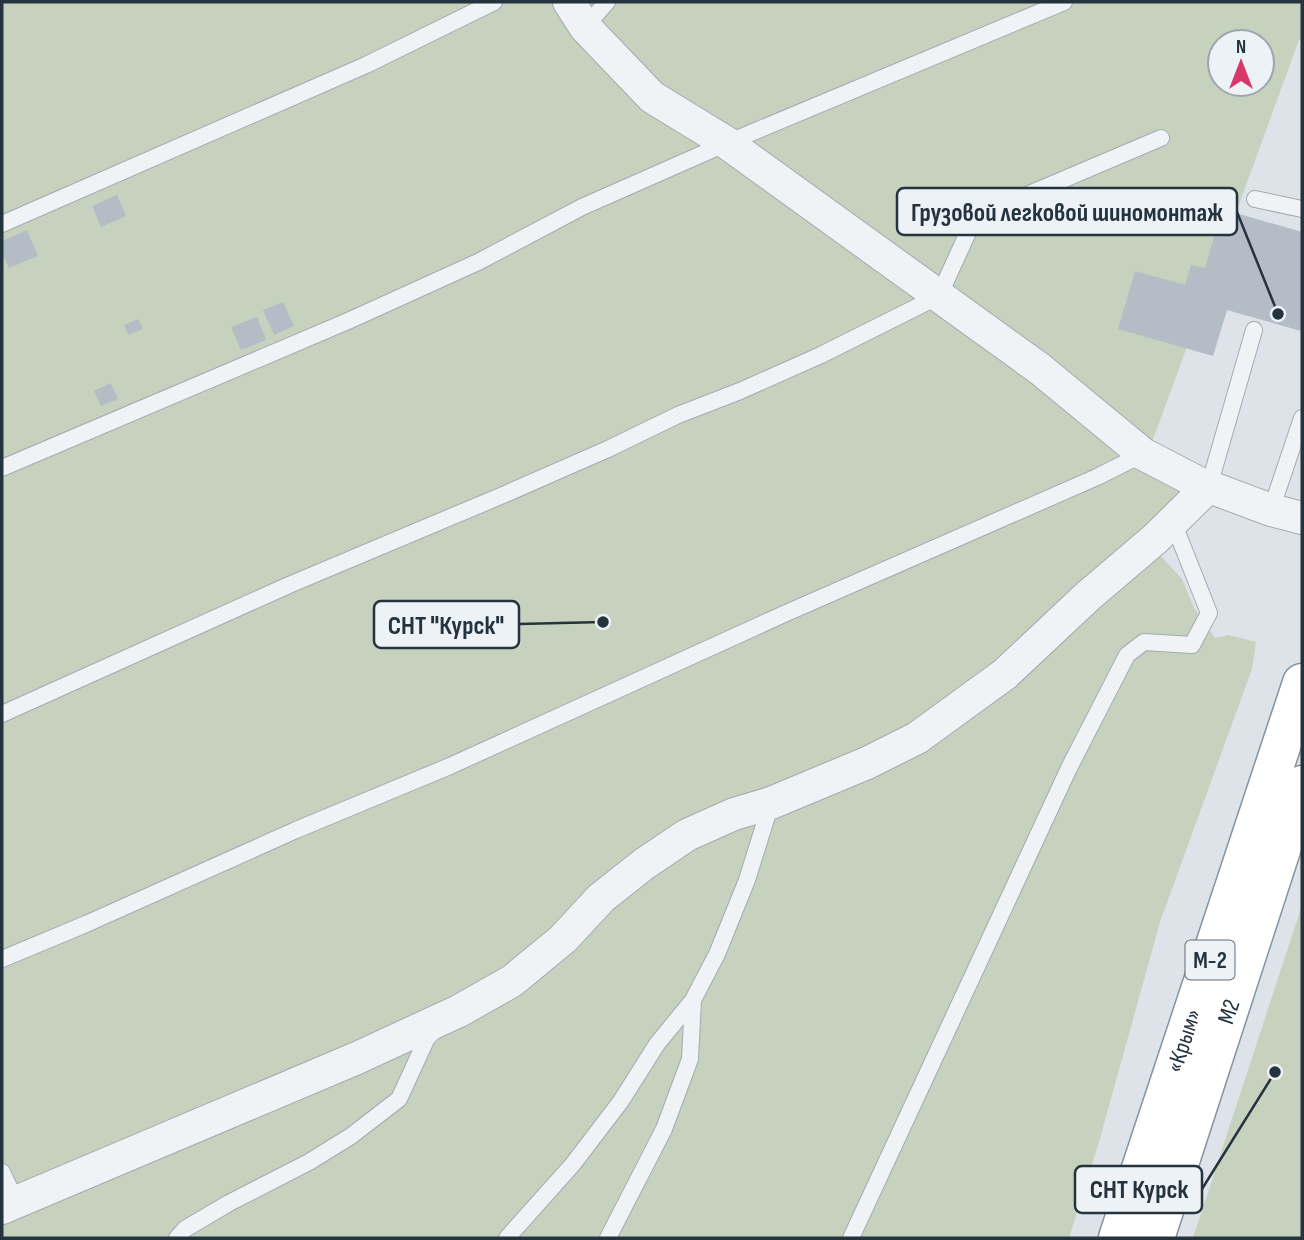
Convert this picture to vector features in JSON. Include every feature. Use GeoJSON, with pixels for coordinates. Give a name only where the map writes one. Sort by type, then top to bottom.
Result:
{"type":"FeatureCollection","features":[{"type":"Feature","properties":{"kind":"highway","name":"«Крым»"},"geometry":{"type":"LineString","coordinates":[[1118,1238],[1302,683]]}},
{"type":"Feature","properties":{"kind":"highway","name":"М2"},"geometry":{"type":"LineString","coordinates":[[1155,1238],[1302,785]]}},
{"type":"Feature","properties":{"kind":"street"},"geometry":{"type":"LineString","coordinates":[[577,15],[652,97],[727,143],[1040,369],[1143,454],[1209,486],[1271,510],[1302,518]]}},
{"type":"Feature","properties":{"kind":"street"},"geometry":{"type":"LineString","coordinates":[[9,1205],[357,1058],[449,1016],[512,981],[541,960],[600,898],[687,835],[734,814],[771,803],[867,764],[917,737],[1005,674],[1209,486]]}},
{"type":"Feature","properties":{"kind":"lane"},"geometry":{"type":"LineString","coordinates":[[2,225],[366,65],[494,2]]}},
{"type":"Feature","properties":{"kind":"lane"},"geometry":{"type":"LineString","coordinates":[[577,15],[607,2]]}},
{"type":"Feature","properties":{"kind":"lane"},"geometry":{"type":"LineString","coordinates":[[2,468],[348,321],[478,262],[582,207],[727,143],[1064,2]]}},
{"type":"Feature","properties":{"kind":"lane"},"geometry":{"type":"LineString","coordinates":[[2,714],[289,585],[503,495],[678,415],[821,355],[939,296],[975,217],[1161,138]]}},
{"type":"Feature","properties":{"kind":"lane"},"geometry":{"type":"LineString","coordinates":[[1255,199],[1302,209]]}},
{"type":"Feature","properties":{"kind":"lane"},"geometry":{"type":"LineString","coordinates":[[1209,486],[1254,330]]}},
{"type":"Feature","properties":{"kind":"lane"},"geometry":{"type":"LineString","coordinates":[[1271,510],[1302,418]]}},
{"type":"Feature","properties":{"kind":"lane"},"geometry":{"type":"LineString","coordinates":[[2,959],[296,830],[450,766],[1086,482],[1143,454]]}},
{"type":"Feature","properties":{"kind":"lane"},"geometry":{"type":"LineString","coordinates":[[851,1238],[1069,768],[1126,655],[1144,642],[1192,645],[1209,614],[1173,522]]}},
{"type":"Feature","properties":{"kind":"lane"},"geometry":{"type":"LineString","coordinates":[[507,1238],[573,1164],[621,1101],[657,1044],[693,1000],[717,954],[747,880],[771,803]]}},
{"type":"Feature","properties":{"kind":"lane"},"geometry":{"type":"LineString","coordinates":[[608,1238],[664,1129],[691,1059],[693,1000]]}},
{"type":"Feature","properties":{"kind":"lane"},"geometry":{"type":"LineString","coordinates":[[177,1238],[185,1229],[229,1203],[309,1162],[351,1136],[399,1099],[427,1038],[449,1016]]}},
{"type":"Feature","properties":{"kind":"lane"},"geometry":{"type":"LineString","coordinates":[[2,1172],[9,1205]]}},
{"type":"Feature","properties":{"kind":"green space"},"geometry":{"type":"Polygon","coordinates":[[[2,2],[1302,2],[1302,40],[1299,40],[1151,445],[1190,493],[1156,551],[1182,579],[1194,608],[1215,638],[1229,635],[1256,642],[1252,669],[1160,922],[1099,1142],[1069,1238],[2,1238],[2,2]]]}},
{"type":"Feature","properties":{"kind":"green space"},"geometry":{"type":"Polygon","coordinates":[[[1302,905],[1302,1238],[1193,1238],[1302,905]]]}},
{"type":"Feature","properties":{"kind":"building"},"geometry":{"type":"Polygon","coordinates":[[[117,195],[126,216],[101,227],[92,206],[117,195]]]}},
{"type":"Feature","properties":{"kind":"building"},"geometry":{"type":"Polygon","coordinates":[[[1222,209],[1302,232],[1301,331],[1227,310],[1213,356],[1118,329],[1135,271],[1185,285],[1191,265],[1205,268],[1222,209]]]}},
{"type":"Feature","properties":{"kind":"building"},"geometry":{"type":"Polygon","coordinates":[[[27,230],[38,256],[9,268],[2,253],[2,241],[27,230]]]}},
{"type":"Feature","properties":{"kind":"building"},"geometry":{"type":"Polygon","coordinates":[[[283,302],[294,326],[274,335],[263,310],[283,302]]]}},
{"type":"Feature","properties":{"kind":"building"},"geometry":{"type":"Polygon","coordinates":[[[257,317],[266,340],[241,350],[231,327],[257,317]]]}},
{"type":"Feature","properties":{"kind":"building"},"geometry":{"type":"Polygon","coordinates":[[[138,319],[143,329],[128,335],[124,325],[138,319]]]}},
{"type":"Feature","properties":{"kind":"building"},"geometry":{"type":"Polygon","coordinates":[[[111,383],[118,399],[101,406],[94,391],[111,383]]]}},
{"type":"Feature","properties":{"kind":"place","name":"Грузовой легковой шиномонтаж"},"geometry":{"type":"Point","coordinates":[1278,314]}},
{"type":"Feature","properties":{"kind":"place","name":"СНТ \"Курск\""},"geometry":{"type":"Point","coordinates":[603,622]}},
{"type":"Feature","properties":{"kind":"place","name":"СНТ Курск"},"geometry":{"type":"Point","coordinates":[1275,1072]}}]}
